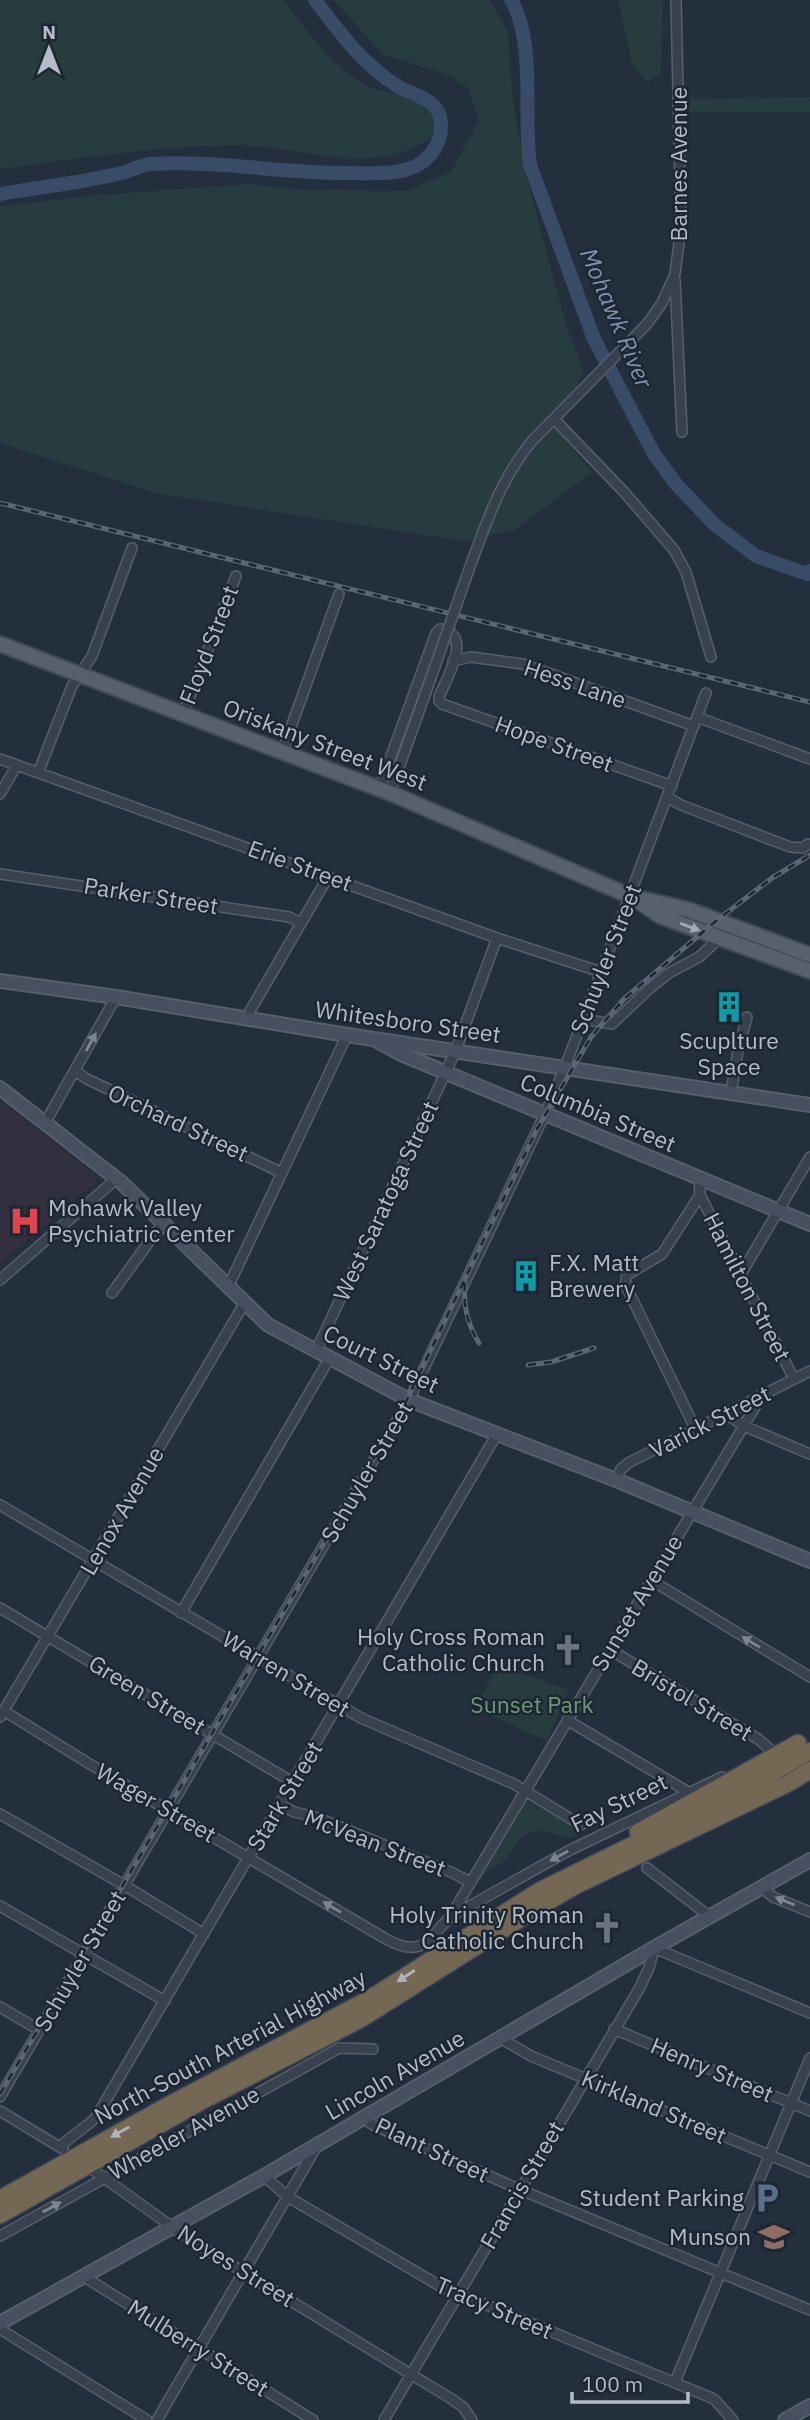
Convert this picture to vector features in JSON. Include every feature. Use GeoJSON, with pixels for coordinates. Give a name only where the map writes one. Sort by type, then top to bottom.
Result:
{"type":"FeatureCollection","features":[{"type":"Feature","properties":{"kind":"highway","name":"North-South Arterial Highway"},"geometry":{"type":"LineString","coordinates":[[0,2215],[80,2162],[371,1998],[539,1891],[765,1778],[806,1743]]}},
{"type":"Feature","properties":{"kind":"highway"},"geometry":{"type":"LineString","coordinates":[[539,1891],[631,1836],[806,1743]]}},
{"type":"Feature","properties":{"kind":"highway","name":"North-South Arterial Highway"},"geometry":{"type":"LineString","coordinates":[[0,2199],[80,2162],[361,2019],[575,1886],[789,1783],[810,1770]]}},
{"type":"Feature","properties":{"kind":"highway"},"geometry":{"type":"LineString","coordinates":[[789,1783],[810,1776]]}},
{"type":"Feature","properties":{"kind":"main road","name":"Oriskany Street West"},"geometry":{"type":"LineString","coordinates":[[0,644],[384,791],[630,896],[689,910],[810,955]]}},
{"type":"Feature","properties":{"kind":"main road","name":"Oriskany Street West"},"geometry":{"type":"LineString","coordinates":[[630,896],[660,916],[810,971]]}},
{"type":"Feature","properties":{"kind":"street","name":"Barnes Avenue"},"geometry":{"type":"LineString","coordinates":[[384,791],[426,692],[502,483],[515,462],[554,419],[647,324],[662,303],[675,274],[681,228],[677,0]]}},
{"type":"Feature","properties":{"kind":"street"},"geometry":{"type":"LineString","coordinates":[[675,274],[682,432]]}},
{"type":"Feature","properties":{"kind":"street"},"geometry":{"type":"LineString","coordinates":[[554,419],[674,550],[686,572],[712,657]]}},
{"type":"Feature","properties":{"kind":"street"},"geometry":{"type":"LineString","coordinates":[[38,773],[72,686],[92,656],[132,548]]}},
{"type":"Feature","properties":{"kind":"street","name":"Floyd Street"},"geometry":{"type":"LineString","coordinates":[[183,715],[236,576]]}},
{"type":"Feature","properties":{"kind":"street"},"geometry":{"type":"LineString","coordinates":[[282,752],[339,594]]}},
{"type":"Feature","properties":{"kind":"street"},"geometry":{"type":"LineString","coordinates":[[384,791],[436,633],[440,629],[450,631],[457,640],[458,649],[453,661]]}},
{"type":"Feature","properties":{"kind":"street","name":"Hess Lane"},"geometry":{"type":"LineString","coordinates":[[453,661],[471,657],[523,664],[810,760]]}},
{"type":"Feature","properties":{"kind":"street","name":"Hope Street"},"geometry":{"type":"LineString","coordinates":[[453,661],[439,698],[442,704],[672,786]]}},
{"type":"Feature","properties":{"kind":"street","name":"Schuyler Street"},"geometry":{"type":"LineString","coordinates":[[0,2097],[409,1399],[565,1067],[706,693]]}},
{"type":"Feature","properties":{"kind":"street","name":"Erie Street"},"geometry":{"type":"LineString","coordinates":[[0,759],[497,938],[601,972]]}},
{"type":"Feature","properties":{"kind":"street"},"geometry":{"type":"LineString","coordinates":[[0,794],[17,765]]}},
{"type":"Feature","properties":{"kind":"street"},"geometry":{"type":"LineString","coordinates":[[668,798],[681,806],[790,847],[803,848],[808,844]]}},
{"type":"Feature","properties":{"kind":"street","name":"Parker Street"},"geometry":{"type":"LineString","coordinates":[[0,873],[289,917],[301,923]]}},
{"type":"Feature","properties":{"kind":"street"},"geometry":{"type":"LineString","coordinates":[[247,1019],[328,877]]}},
{"type":"Feature","properties":{"kind":"street","name":"West Saratoga Street"},"geometry":{"type":"LineString","coordinates":[[316,1351],[446,1073],[497,938]]}},
{"type":"Feature","properties":{"kind":"street"},"geometry":{"type":"LineString","coordinates":[[584,1019],[612,1024],[663,978],[699,957],[720,938]]}},
{"type":"Feature","properties":{"kind":"street","name":"Whitesboro Street"},"geometry":{"type":"LineString","coordinates":[[0,981],[810,1105]]}},
{"type":"Feature","properties":{"kind":"street"},"geometry":{"type":"LineString","coordinates":[[45,1123],[116,997]]}},
{"type":"Feature","properties":{"kind":"street"},"geometry":{"type":"LineString","coordinates":[[731,1092],[747,1017]]}},
{"type":"Feature","properties":{"kind":"street"},"geometry":{"type":"LineString","coordinates":[[228,1287],[347,1035]]}},
{"type":"Feature","properties":{"kind":"street","name":"Columbia Street"},"geometry":{"type":"LineString","coordinates":[[371,1038],[401,1055],[810,1224]]}},
{"type":"Feature","properties":{"kind":"street","name":"Orchard Street"},"geometry":{"type":"LineString","coordinates":[[75,1071],[282,1173]]}},
{"type":"Feature","properties":{"kind":"street","name":"Court Street"},"geometry":{"type":"LineString","coordinates":[[0,1088],[116,1179],[268,1325],[409,1399],[616,1479],[810,1561]]}},
{"type":"Feature","properties":{"kind":"street"},"geometry":{"type":"LineString","coordinates":[[741,1274],[810,1157]]}},
{"type":"Feature","properties":{"kind":"street"},"geometry":{"type":"LineString","coordinates":[[696,1430],[625,1284],[626,1276],[662,1254],[700,1195],[699,1177]]}},
{"type":"Feature","properties":{"kind":"street"},"geometry":{"type":"LineString","coordinates":[[0,1280],[116,1179]]}},
{"type":"Feature","properties":{"kind":"street","name":"Hamilton Street"},"geometry":{"type":"LineString","coordinates":[[700,1195],[794,1380]]}},
{"type":"Feature","properties":{"kind":"street"},"geometry":{"type":"LineString","coordinates":[[112,1293],[162,1224]]}},
{"type":"Feature","properties":{"kind":"street","name":"Lenox Avenue"},"geometry":{"type":"LineString","coordinates":[[2,1714],[244,1304]]}},
{"type":"Feature","properties":{"kind":"street"},"geometry":{"type":"LineString","coordinates":[[181,1613],[329,1359]]}},
{"type":"Feature","properties":{"kind":"street","name":"Varick Street"},"geometry":{"type":"LineString","coordinates":[[616,1479],[621,1469],[630,1462],[810,1371]]}},
{"type":"Feature","properties":{"kind":"street","name":"Sunset Avenue"},"geometry":{"type":"LineString","coordinates":[[450,1917],[761,1396]]}},
{"type":"Feature","properties":{"kind":"street"},"geometry":{"type":"LineString","coordinates":[[726,1414],[744,1426],[810,1454]]}},
{"type":"Feature","properties":{"kind":"street","name":"Stark Street"},"geometry":{"type":"LineString","coordinates":[[60,2147],[96,2117],[497,1434]]}},
{"type":"Feature","properties":{"kind":"street","name":"Warren Street"},"geometry":{"type":"LineString","coordinates":[[0,1506],[372,1724],[525,1790],[581,1825]]}},
{"type":"Feature","properties":{"kind":"street"},"geometry":{"type":"LineString","coordinates":[[651,1580],[810,1677]]}},
{"type":"Feature","properties":{"kind":"street","name":"Green Street"},"geometry":{"type":"LineString","coordinates":[[0,1608],[294,1783]]}},
{"type":"Feature","properties":{"kind":"street","name":"Bristol Street"},"geometry":{"type":"LineString","coordinates":[[609,1650],[758,1740],[773,1752]]}},
{"type":"Feature","properties":{"kind":"street","name":"Wager Street"},"geometry":{"type":"LineString","coordinates":[[2,1714],[402,1948],[417,1947],[450,1917]]}},
{"type":"Feature","properties":{"kind":"street"},"geometry":{"type":"LineString","coordinates":[[567,1720],[690,1793]]}},
{"type":"Feature","properties":{"kind":"street","name":"Fay Street"},"geometry":{"type":"LineString","coordinates":[[450,1917],[570,1850],[773,1752],[806,1743]]}},
{"type":"Feature","properties":{"kind":"street","name":"McVean Street"},"geometry":{"type":"LineString","coordinates":[[281,1805],[470,1882]]}},
{"type":"Feature","properties":{"kind":"street"},"geometry":{"type":"LineString","coordinates":[[0,1814],[204,1934]]}},
{"type":"Feature","properties":{"kind":"street","name":"Lincoln Avenue"},"geometry":{"type":"LineString","coordinates":[[0,2323],[264,2176],[709,1916],[810,1860]]}},
{"type":"Feature","properties":{"kind":"street"},"geometry":{"type":"LineString","coordinates":[[647,1868],[709,1916]]}},
{"type":"Feature","properties":{"kind":"street"},"geometry":{"type":"LineString","coordinates":[[762,1888],[773,1897],[810,1912]]}},
{"type":"Feature","properties":{"kind":"street"},"geometry":{"type":"LineString","coordinates":[[0,1906],[165,2001]]}},
{"type":"Feature","properties":{"kind":"street"},"geometry":{"type":"LineString","coordinates":[[654,1948],[810,2013]]}},
{"type":"Feature","properties":{"kind":"street","name":"Francis Street"},"geometry":{"type":"LineString","coordinates":[[384,2420],[649,1968],[654,1948]]}},
{"type":"Feature","properties":{"kind":"street"},"geometry":{"type":"LineString","coordinates":[[0,2007],[39,2030]]}},
{"type":"Feature","properties":{"kind":"street","name":"Henry Street"},"geometry":{"type":"LineString","coordinates":[[614,2029],[810,2111]]}},
{"type":"Feature","properties":{"kind":"street","name":"Kirkland Street"},"geometry":{"type":"LineString","coordinates":[[500,2038],[515,2049],[810,2172]]}},
{"type":"Feature","properties":{"kind":"street","name":"Wheeler Avenue"},"geometry":{"type":"LineString","coordinates":[[0,2236],[339,2048],[373,2049]]}},
{"type":"Feature","properties":{"kind":"street"},"geometry":{"type":"LineString","coordinates":[[675,2382],[810,2058]]}},
{"type":"Feature","properties":{"kind":"street","name":"Noyes Street"},"geometry":{"type":"LineString","coordinates":[[0,2111],[60,2147],[172,2227],[463,2407],[472,2420]]}},
{"type":"Feature","properties":{"kind":"street","name":"Plant Street"},"geometry":{"type":"LineString","coordinates":[[364,2118],[373,2125],[519,2189],[810,2310]]}},
{"type":"Feature","properties":{"kind":"street"},"geometry":{"type":"LineString","coordinates":[[158,2420],[318,2145]]}},
{"type":"Feature","properties":{"kind":"street","name":"Tracy Street"},"geometry":{"type":"LineString","coordinates":[[264,2176],[288,2197],[427,2280],[714,2399],[733,2420]]}},
{"type":"Feature","properties":{"kind":"street","name":"Mulberry Street"},"geometry":{"type":"LineString","coordinates":[[83,2276],[313,2420]]}},
{"type":"Feature","properties":{"kind":"street"},"geometry":{"type":"LineString","coordinates":[[0,2329],[147,2420]]}},
{"type":"Feature","properties":{"kind":"street"},"geometry":{"type":"LineString","coordinates":[[797,2412],[810,2399]]}},
{"type":"Feature","properties":{"kind":"street"},"geometry":{"type":"LineString","coordinates":[[785,2420],[810,2406]]}},
{"type":"Feature","properties":{"kind":"shaded area","name":"Mohawk Valley Psychiatric Center"},"geometry":{"type":"Polygon","coordinates":[[[0,1101],[100,1178],[0,1264],[0,1101]]]}},
{"type":"Feature","properties":{"kind":"green space"},"geometry":{"type":"Polygon","coordinates":[[[0,0],[284,0],[321,47],[354,78],[374,88],[417,99],[432,108],[437,117],[437,134],[412,148],[387,156],[336,157],[229,145],[143,151],[0,169],[0,0]]]}},
{"type":"Feature","properties":{"kind":"green space"},"geometry":{"type":"Polygon","coordinates":[[[334,0],[490,0],[508,32],[513,102],[526,175],[567,328],[584,372],[556,427],[592,472],[515,530],[463,541],[155,493],[0,443],[0,206],[99,195],[251,184],[303,190],[406,191],[451,172],[479,120],[468,88],[448,75],[382,54],[334,0]]]}},
{"type":"Feature","properties":{"kind":"green space"},"geometry":{"type":"Polygon","coordinates":[[[618,0],[663,0],[661,73],[647,82],[632,64],[618,0]]]}},
{"type":"Feature","properties":{"kind":"green space"},"geometry":{"type":"Polygon","coordinates":[[[810,97],[810,112],[673,112],[673,99],[810,97]]]}},
{"type":"Feature","properties":{"kind":"green space","name":"Sunset Park"},"geometry":{"type":"Polygon","coordinates":[[[499,1666],[569,1690],[547,1741],[473,1708],[499,1666]]]}},
{"type":"Feature","properties":{"kind":"green space"},"geometry":{"type":"Polygon","coordinates":[[[526,1799],[579,1829],[580,1834],[569,1838],[542,1831],[530,1833],[518,1842],[505,1860],[485,1873],[481,1881],[477,1878],[526,1799]]]}},
{"type":"Feature","properties":{"kind":"waterway","name":"Mohawk River"},"geometry":{"type":"LineString","coordinates":[[0,194],[91,180],[151,164],[201,164],[328,173],[397,172],[418,165],[430,155],[438,141],[441,125],[438,111],[423,98],[399,87],[374,69],[353,48],[315,0]]}},
{"type":"Feature","properties":{"kind":"waterway","name":"Mohawk River"},"geometry":{"type":"LineString","coordinates":[[511,0],[524,36],[530,165],[594,339],[654,454],[676,484],[715,525],[756,556],[807,574],[810,571]]}},
{"type":"Feature","properties":{"kind":"railway"},"geometry":{"type":"LineString","coordinates":[[0,503],[810,702]]}},
{"type":"Feature","properties":{"kind":"railway"},"geometry":{"type":"LineString","coordinates":[[0,2094],[401,1412],[537,1129],[591,1037],[624,999],[716,921],[772,878],[810,855]]}},
{"type":"Feature","properties":{"kind":"railway"},"geometry":{"type":"LineString","coordinates":[[465,1283],[467,1314],[479,1343]]}},
{"type":"Feature","properties":{"kind":"railway"},"geometry":{"type":"LineString","coordinates":[[528,1365],[551,1362],[594,1348]]}},
{"type":"Feature","properties":{"kind":"place","name":"Scuplture Space"},"geometry":{"type":"Point","coordinates":[729,1007]}},
{"type":"Feature","properties":{"kind":"place","name":"Mohawk Valley Psychiatric Center"},"geometry":{"type":"Point","coordinates":[25,1221]}},
{"type":"Feature","properties":{"kind":"place","name":"F.X. Matt Brewery"},"geometry":{"type":"Point","coordinates":[526,1276]}},
{"type":"Feature","properties":{"kind":"place","name":"Holy Cross Roman Catholic Church"},"geometry":{"type":"Point","coordinates":[568,1650]}},
{"type":"Feature","properties":{"kind":"place","name":"Holy Trinity Roman Catholic Church"},"geometry":{"type":"Point","coordinates":[607,1928]}},
{"type":"Feature","properties":{"kind":"place","name":"Student Parking"},"geometry":{"type":"Point","coordinates":[767,2198]}},
{"type":"Feature","properties":{"kind":"place","name":"Munson"},"geometry":{"type":"Point","coordinates":[774,2237]}}]}
